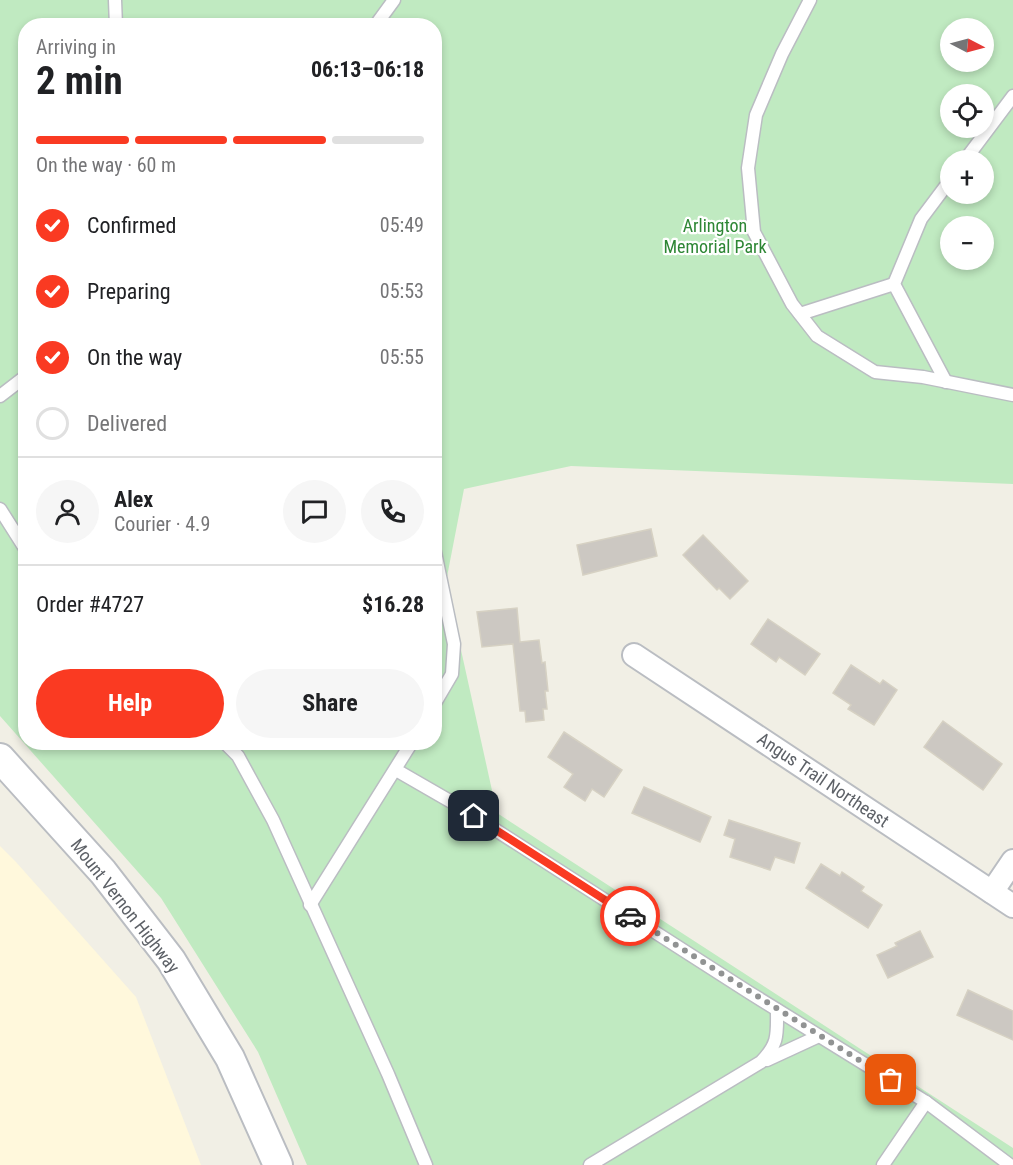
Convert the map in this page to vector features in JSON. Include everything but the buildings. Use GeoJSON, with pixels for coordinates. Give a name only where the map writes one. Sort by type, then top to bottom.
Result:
{"type":"FeatureCollection","features":[{"type":"Feature","properties":{"kind":"street","name":"Angus Trail Northeast"},"geometry":{"type":"LineString","coordinates":[[634,655],[1013,906]]}},
{"type":"Feature","properties":{"kind":"street","name":"Mount Vernon Highway"},"geometry":{"type":"LineString","coordinates":[[0,758],[103,872],[171,960],[230,1058],[278,1165]]}},
{"type":"Feature","properties":{"kind":"street"},"geometry":{"type":"LineString","coordinates":[[992,892],[1013,861]]}},
{"type":"Feature","properties":{"kind":"lane"},"geometry":{"type":"LineString","coordinates":[[115,0],[116,18]]}},
{"type":"Feature","properties":{"kind":"lane"},"geometry":{"type":"LineString","coordinates":[[381,18],[394,0]]}},
{"type":"Feature","properties":{"kind":"lane"},"geometry":{"type":"LineString","coordinates":[[810,0],[782,54],[756,115],[748,168],[754,232],[792,304],[817,336],[875,372],[946,382],[1013,395]]}},
{"type":"Feature","properties":{"kind":"lane"},"geometry":{"type":"LineString","coordinates":[[972,150],[1013,96]]}},
{"type":"Feature","properties":{"kind":"lane"},"geometry":{"type":"LineString","coordinates":[[800,314],[894,284],[921,219],[940,194]]}},
{"type":"Feature","properties":{"kind":"lane"},"geometry":{"type":"LineString","coordinates":[[894,284],[946,382]]}},
{"type":"Feature","properties":{"kind":"lane"},"geometry":{"type":"LineString","coordinates":[[0,396],[18,382]]}},
{"type":"Feature","properties":{"kind":"lane"},"geometry":{"type":"LineString","coordinates":[[0,508],[18,537]]}},
{"type":"Feature","properties":{"kind":"lane"},"geometry":{"type":"LineString","coordinates":[[442,586],[454,644],[452,674],[442,691]]}},
{"type":"Feature","properties":{"kind":"lane"},"geometry":{"type":"LineString","coordinates":[[232,750],[238,756],[273,820],[388,1074],[426,1165]]}},
{"type":"Feature","properties":{"kind":"lane"},"geometry":{"type":"LineString","coordinates":[[310,905],[407,750]]}},
{"type":"Feature","properties":{"kind":"lane"},"geometry":{"type":"LineString","coordinates":[[396,770],[454,804],[926,1102],[1010,1165]]}},
{"type":"Feature","properties":{"kind":"lane"},"geometry":{"type":"LineString","coordinates":[[761,1062],[773,1050],[777,1035],[777,1010]]}},
{"type":"Feature","properties":{"kind":"lane"},"geometry":{"type":"LineString","coordinates":[[590,1165],[761,1062],[819,1036]]}},
{"type":"Feature","properties":{"kind":"lane"},"geometry":{"type":"LineString","coordinates":[[883,1165],[926,1102]]}},
{"type":"Feature","properties":{"kind":"shaded area"},"geometry":{"type":"Polygon","coordinates":[[[0,846],[136,997],[201,1165],[0,1165],[0,846]]]}},
{"type":"Feature","properties":{"kind":"green space","name":"Arlington Memorial Park"},"geometry":{"type":"Polygon","coordinates":[[[0,0],[1013,0],[1013,484],[571,466],[464,489],[446,582],[497,813],[1013,1148],[1013,1165],[307,1165],[258,1052],[161,898],[30,750],[442,750],[442,18],[18,18],[18,736],[0,716],[0,0]]]}},
{"type":"Feature","properties":{"kind":"way so far"},"geometry":{"type":"LineString","coordinates":[[630,916],[891,1080]]}},
{"type":"Feature","properties":{"kind":"route"},"geometry":{"type":"LineString","coordinates":[[474,816],[630,916]]}}]}
